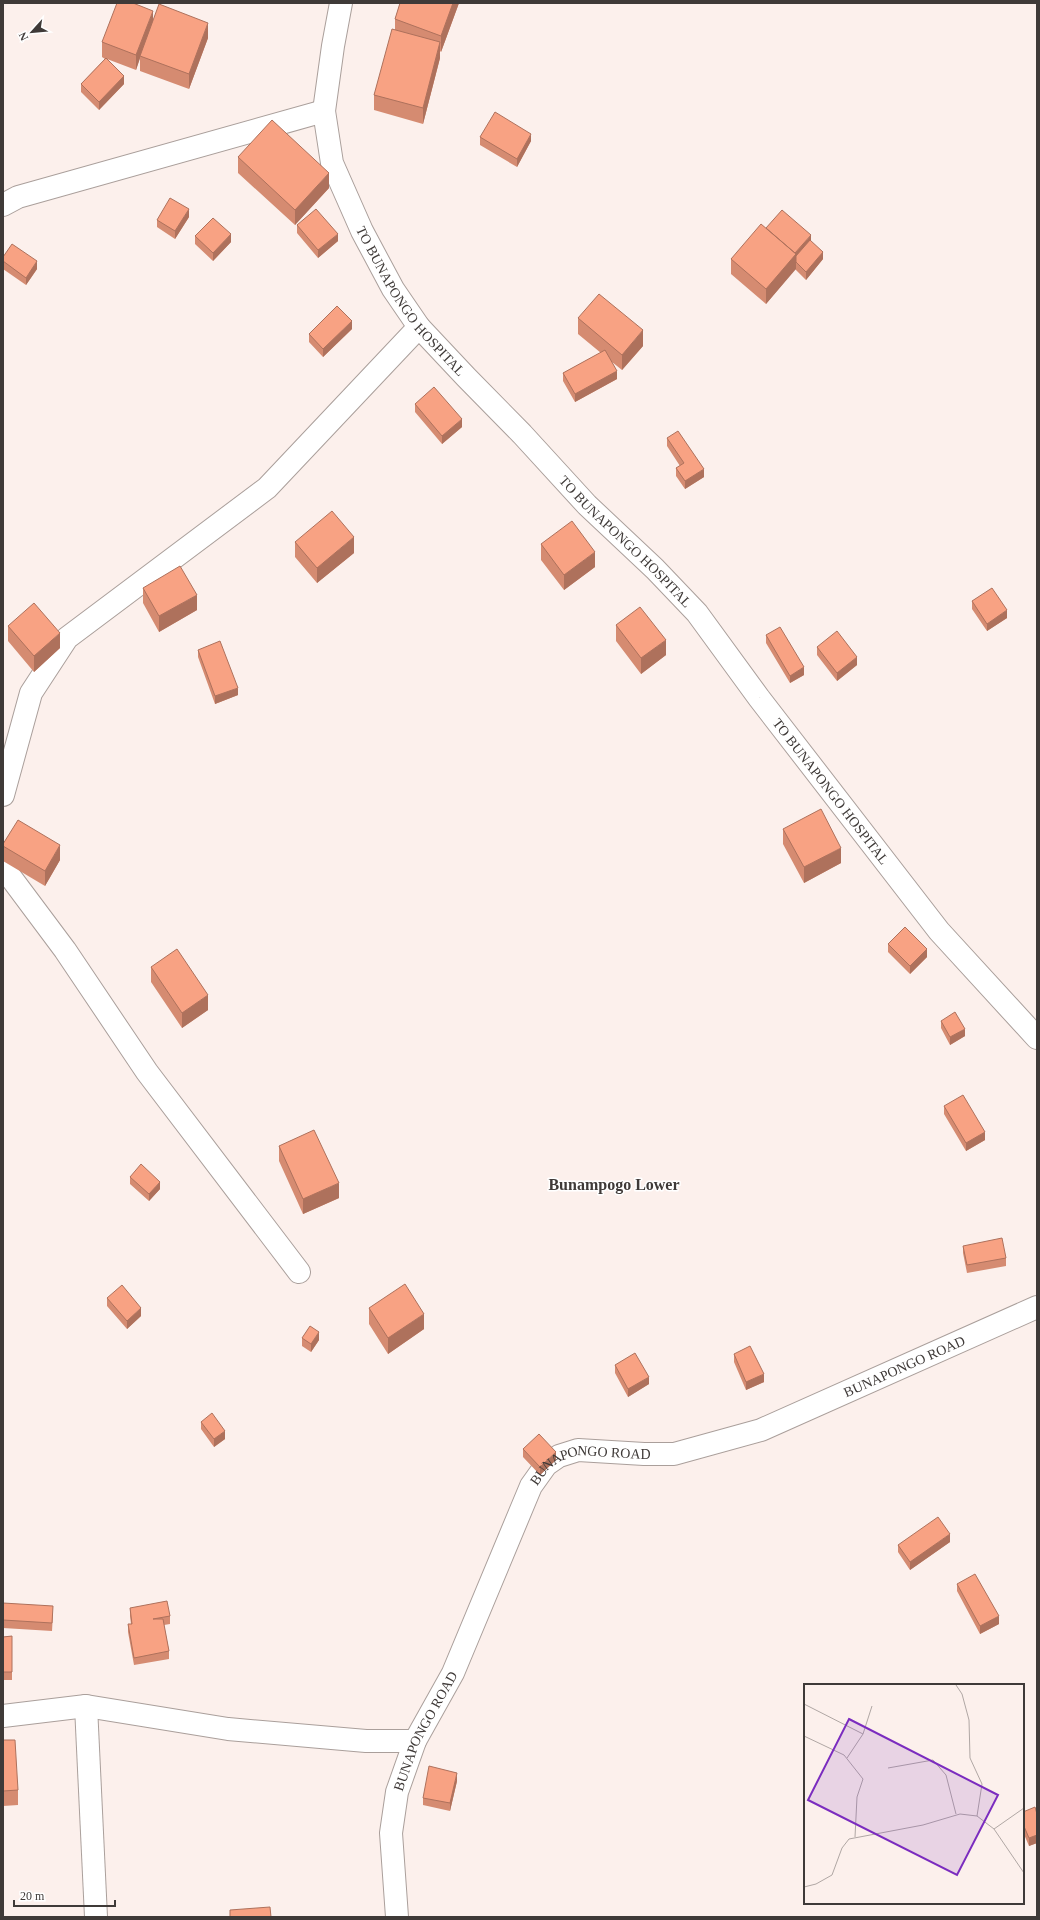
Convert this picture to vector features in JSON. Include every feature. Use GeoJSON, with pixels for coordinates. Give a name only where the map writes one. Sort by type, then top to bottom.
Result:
{"type":"FeatureCollection","features":[{"type":"Feature","properties":{"kind":"street","name":"TO BUNAPONGO HOSPITAL"},"geometry":{"type":"LineString","coordinates":[[341,3],[333,46],[324,111],[332,163],[362,231],[393,289],[419,327],[522,434],[587,505],[655,569],[697,613],[759,698],[939,931],[1037,1038]]}},
{"type":"Feature","properties":{"kind":"street"},"geometry":{"type":"LineString","coordinates":[[3,205],[18,198],[324,111]]}},
{"type":"Feature","properties":{"kind":"street"},"geometry":{"type":"LineString","coordinates":[[3,795],[31,693],[67,638],[267,488],[419,327]]}},
{"type":"Feature","properties":{"kind":"street"},"geometry":{"type":"LineString","coordinates":[[3,867],[65,950],[147,1072],[299,1272]]}},
{"type":"Feature","properties":{"kind":"street","name":"BUNAPONGO ROAD"},"geometry":{"type":"LineString","coordinates":[[397,1917],[391,1833],[397,1792],[415,1741],[453,1673],[531,1486],[546,1465],[559,1456],[578,1450],[644,1454],[674,1454],[761,1430],[1037,1307]]}},
{"type":"Feature","properties":{"kind":"street"},"geometry":{"type":"LineString","coordinates":[[86,1706],[96,1917]]}},
{"type":"Feature","properties":{"kind":"street"},"geometry":{"type":"LineString","coordinates":[[3,1716],[86,1706],[228,1729],[366,1741],[415,1741]]}},
{"type":"Feature","properties":{"kind":"building"},"geometry":{"type":"Polygon","coordinates":[[[117,3],[133,3],[153,11],[136,55],[102,42],[117,3]]]}},
{"type":"Feature","properties":{"kind":"building"},"geometry":{"type":"Polygon","coordinates":[[[400,3],[453,3],[441,36],[395,19],[400,3]]]}},
{"type":"Feature","properties":{"kind":"building"},"geometry":{"type":"Polygon","coordinates":[[[159,4],[208,23],[189,74],[140,56],[159,4]]]}},
{"type":"Feature","properties":{"kind":"building"},"geometry":{"type":"Polygon","coordinates":[[[392,29],[440,42],[423,108],[374,95],[392,29]]]}},
{"type":"Feature","properties":{"kind":"building"},"geometry":{"type":"Polygon","coordinates":[[[106,58],[124,76],[99,102],[81,84],[106,58]]]}},
{"type":"Feature","properties":{"kind":"building"},"geometry":{"type":"Polygon","coordinates":[[[495,112],[531,134],[517,159],[480,137],[495,112]]]}},
{"type":"Feature","properties":{"kind":"building"},"geometry":{"type":"Polygon","coordinates":[[[272,120],[329,173],[295,210],[238,157],[272,120]]]}},
{"type":"Feature","properties":{"kind":"building"},"geometry":{"type":"Polygon","coordinates":[[[170,198],[189,209],[175,231],[157,220],[170,198]]]}},
{"type":"Feature","properties":{"kind":"building"},"geometry":{"type":"Polygon","coordinates":[[[316,209],[338,234],[318,250],[297,225],[316,209]]]}},
{"type":"Feature","properties":{"kind":"building"},"geometry":{"type":"Polygon","coordinates":[[[782,210],[811,235],[795,253],[766,228],[782,210]]]}},
{"type":"Feature","properties":{"kind":"building"},"geometry":{"type":"Polygon","coordinates":[[[213,218],[231,234],[213,253],[195,236],[213,218]]]}},
{"type":"Feature","properties":{"kind":"building"},"geometry":{"type":"Polygon","coordinates":[[[761,224],[796,254],[766,289],[731,259],[761,224]]]}},
{"type":"Feature","properties":{"kind":"building"},"geometry":{"type":"Polygon","coordinates":[[[810,240],[823,252],[806,272],[796,262],[796,256],[810,240]]]}},
{"type":"Feature","properties":{"kind":"building"},"geometry":{"type":"Polygon","coordinates":[[[12,244],[37,261],[26,278],[3,261],[3,257],[12,244]]]}},
{"type":"Feature","properties":{"kind":"building"},"geometry":{"type":"Polygon","coordinates":[[[599,294],[643,330],[622,355],[578,318],[599,294]]]}},
{"type":"Feature","properties":{"kind":"building"},"geometry":{"type":"Polygon","coordinates":[[[337,306],[352,321],[323,349],[309,334],[337,306]]]}},
{"type":"Feature","properties":{"kind":"building"},"geometry":{"type":"Polygon","coordinates":[[[605,350],[617,371],[575,394],[563,373],[605,350]]]}},
{"type":"Feature","properties":{"kind":"building"},"geometry":{"type":"Polygon","coordinates":[[[434,387],[462,419],[442,436],[415,404],[434,387]]]}},
{"type":"Feature","properties":{"kind":"building"},"geometry":{"type":"Polygon","coordinates":[[[678,431],[704,469],[685,481],[676,468],[684,463],[667,438],[678,431]]]}},
{"type":"Feature","properties":{"kind":"building"},"geometry":{"type":"Polygon","coordinates":[[[332,511],[354,537],[317,568],[295,542],[332,511]]]}},
{"type":"Feature","properties":{"kind":"building"},"geometry":{"type":"Polygon","coordinates":[[[572,521],[595,552],[564,575],[541,544],[572,521]]]}},
{"type":"Feature","properties":{"kind":"building"},"geometry":{"type":"Polygon","coordinates":[[[180,566],[197,595],[159,616],[143,588],[180,566]]]}},
{"type":"Feature","properties":{"kind":"building"},"geometry":{"type":"Polygon","coordinates":[[[992,588],[1007,610],[987,624],[972,601],[992,588]]]}},
{"type":"Feature","properties":{"kind":"building"},"geometry":{"type":"Polygon","coordinates":[[[34,603],[60,633],[34,656],[8,626],[34,603]]]}},
{"type":"Feature","properties":{"kind":"building"},"geometry":{"type":"Polygon","coordinates":[[[640,607],[666,640],[641,658],[616,625],[640,607]]]}},
{"type":"Feature","properties":{"kind":"building"},"geometry":{"type":"Polygon","coordinates":[[[780,627],[804,667],[790,676],[766,635],[780,627]]]}},
{"type":"Feature","properties":{"kind":"building"},"geometry":{"type":"Polygon","coordinates":[[[837,631],[857,657],[837,673],[817,647],[837,631]]]}},
{"type":"Feature","properties":{"kind":"building"},"geometry":{"type":"Polygon","coordinates":[[[220,641],[238,688],[215,696],[198,650],[220,641]]]}},
{"type":"Feature","properties":{"kind":"building"},"geometry":{"type":"Polygon","coordinates":[[[821,809],[841,848],[804,867],[783,829],[821,809]]]}},
{"type":"Feature","properties":{"kind":"building"},"geometry":{"type":"Polygon","coordinates":[[[18,820],[60,845],[45,871],[3,846],[18,820]]]}},
{"type":"Feature","properties":{"kind":"building"},"geometry":{"type":"Polygon","coordinates":[[[905,927],[927,949],[910,966],[888,944],[905,927]]]}},
{"type":"Feature","properties":{"kind":"building"},"geometry":{"type":"Polygon","coordinates":[[[177,949],[208,995],[182,1013],[151,967],[177,949]]]}},
{"type":"Feature","properties":{"kind":"building"},"geometry":{"type":"Polygon","coordinates":[[[955,1012],[965,1029],[950,1037],[941,1021],[955,1012]]]}},
{"type":"Feature","properties":{"kind":"building"},"geometry":{"type":"Polygon","coordinates":[[[963,1095],[985,1132],[966,1143],[944,1106],[963,1095]]]}},
{"type":"Feature","properties":{"kind":"building"},"geometry":{"type":"Polygon","coordinates":[[[314,1130],[339,1183],[303,1199],[279,1146],[314,1130]]]}},
{"type":"Feature","properties":{"kind":"building"},"geometry":{"type":"Polygon","coordinates":[[[141,1164],[160,1182],[149,1194],[130,1177],[141,1164]]]}},
{"type":"Feature","properties":{"kind":"building"},"geometry":{"type":"Polygon","coordinates":[[[1002,1238],[1006,1258],[967,1265],[963,1246],[1002,1238]]]}},
{"type":"Feature","properties":{"kind":"building"},"geometry":{"type":"Polygon","coordinates":[[[405,1284],[424,1314],[388,1338],[369,1308],[405,1284]]]}},
{"type":"Feature","properties":{"kind":"building"},"geometry":{"type":"Polygon","coordinates":[[[122,1285],[141,1308],[127,1321],[107,1298],[122,1285]]]}},
{"type":"Feature","properties":{"kind":"building"},"geometry":{"type":"Polygon","coordinates":[[[310,1326],[319,1332],[311,1344],[302,1338],[310,1326]]]}},
{"type":"Feature","properties":{"kind":"building"},"geometry":{"type":"Polygon","coordinates":[[[750,1346],[764,1374],[746,1382],[734,1354],[750,1346]]]}},
{"type":"Feature","properties":{"kind":"building"},"geometry":{"type":"Polygon","coordinates":[[[635,1353],[649,1377],[628,1389],[615,1365],[635,1353]]]}},
{"type":"Feature","properties":{"kind":"building"},"geometry":{"type":"Polygon","coordinates":[[[212,1413],[225,1431],[214,1439],[201,1422],[212,1413]]]}},
{"type":"Feature","properties":{"kind":"building"},"geometry":{"type":"Polygon","coordinates":[[[539,1434],[556,1452],[540,1467],[523,1449],[539,1434]]]}},
{"type":"Feature","properties":{"kind":"building"},"geometry":{"type":"Polygon","coordinates":[[[938,1517],[950,1534],[910,1562],[898,1545],[938,1517]]]}},
{"type":"Feature","properties":{"kind":"building"},"geometry":{"type":"Polygon","coordinates":[[[975,1574],[999,1616],[980,1626],[957,1584],[975,1574]]]}},
{"type":"Feature","properties":{"kind":"building"},"geometry":{"type":"Polygon","coordinates":[[[167,1601],[170,1616],[153,1619],[163,1619],[169,1651],[134,1658],[128,1624],[132,1624],[130,1608],[167,1601]]]}},
{"type":"Feature","properties":{"kind":"building"},"geometry":{"type":"Polygon","coordinates":[[[3,1603],[53,1606],[52,1623],[3,1620],[3,1603]]]}},
{"type":"Feature","properties":{"kind":"building"},"geometry":{"type":"Polygon","coordinates":[[[12,1636],[12,1672],[3,1672],[3,1637],[12,1636]]]}},
{"type":"Feature","properties":{"kind":"building"},"geometry":{"type":"Polygon","coordinates":[[[3,1740],[15,1740],[18,1790],[3,1791],[3,1740]]]}},
{"type":"Feature","properties":{"kind":"building"},"geometry":{"type":"Polygon","coordinates":[[[429,1766],[457,1773],[450,1803],[423,1798],[429,1766]]]}},
{"type":"Feature","properties":{"kind":"building"},"geometry":{"type":"Polygon","coordinates":[[[1035,1807],[1037,1814],[1037,1835],[1029,1838],[1024,1826],[1024,1812],[1035,1807]]]}},
{"type":"Feature","properties":{"kind":"building"},"geometry":{"type":"Polygon","coordinates":[[[270,1907],[271,1917],[230,1917],[230,1910],[270,1907]]]}},
{"type":"Feature","properties":{"kind":"district","name":"Bunampogo Lower"},"geometry":{"type":"Point","coordinates":[614,1184]}}]}
